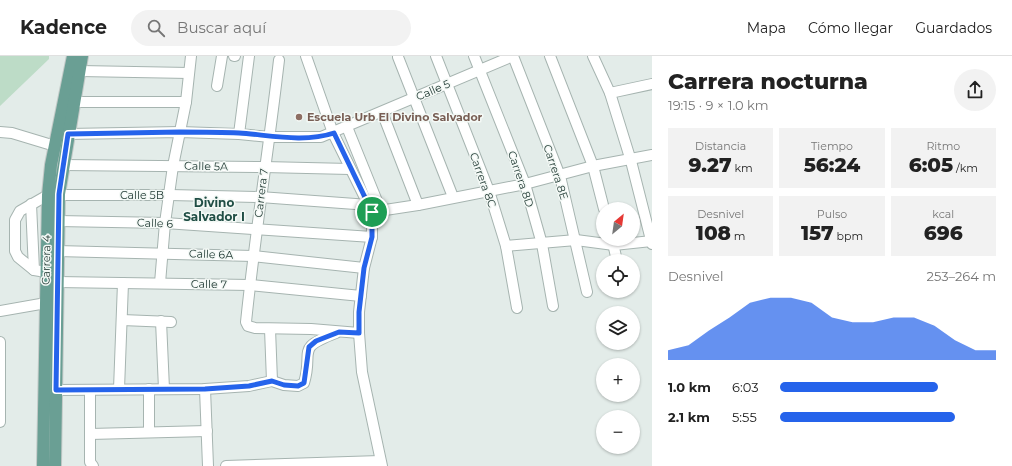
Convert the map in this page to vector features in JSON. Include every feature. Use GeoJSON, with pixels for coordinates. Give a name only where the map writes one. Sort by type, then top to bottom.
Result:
{"type":"FeatureCollection","features":[{"type":"Feature","properties":{"kind":"main road","name":"Carrera 4"},"geometry":{"type":"LineString","coordinates":[[43,466],[46,272],[53,195],[55,146],[73,56]]}},
{"type":"Feature","properties":{"kind":"main road","name":"Carrera 4"},"geometry":{"type":"LineString","coordinates":[[55,466],[58,221],[53,195],[62,165],[82,56]]}},
{"type":"Feature","properties":{"kind":"street"},"geometry":{"type":"LineString","coordinates":[[160,283],[165,223],[173,166],[186,102],[191,56]]}},
{"type":"Feature","properties":{"kind":"street"},"geometry":{"type":"LineString","coordinates":[[217,86],[222,56]]}},
{"type":"Feature","properties":{"kind":"street"},"geometry":{"type":"LineString","coordinates":[[239,134],[249,56]]}},
{"type":"Feature","properties":{"kind":"street"},"geometry":{"type":"LineString","coordinates":[[306,56],[334,133],[350,169],[374,210]]}},
{"type":"Feature","properties":{"kind":"street","name":"Carrera 8C"},"geometry":{"type":"LineString","coordinates":[[436,56],[489,191],[506,246],[517,308]]}},
{"type":"Feature","properties":{"kind":"street","name":"Carrera 8D"},"geometry":{"type":"LineString","coordinates":[[474,56],[525,184],[542,244],[553,306]]}},
{"type":"Feature","properties":{"kind":"street","name":"Calle 5"},"geometry":{"type":"LineString","coordinates":[[68,134],[180,132],[239,134],[270,137],[321,137],[334,133],[513,56]]}},
{"type":"Feature","properties":{"kind":"street","name":"Carrera 8E"},"geometry":{"type":"LineString","coordinates":[[513,56],[560,176],[587,292]]}},
{"type":"Feature","properties":{"kind":"street"},"geometry":{"type":"LineString","coordinates":[[550,56],[593,166],[602,202]]}},
{"type":"Feature","properties":{"kind":"street"},"geometry":{"type":"LineString","coordinates":[[593,56],[610,93],[631,160],[652,242],[640,242]]}},
{"type":"Feature","properties":{"kind":"street"},"geometry":{"type":"LineString","coordinates":[[398,57],[453,197]]}},
{"type":"Feature","properties":{"kind":"street","name":"Carrera 7"},"geometry":{"type":"LineString","coordinates":[[270,329],[248,326],[246,322],[260,197],[270,137],[279,60]]}},
{"type":"Feature","properties":{"kind":"street"},"geometry":{"type":"LineString","coordinates":[[80,71],[189,73]]}},
{"type":"Feature","properties":{"kind":"street"},"geometry":{"type":"LineString","coordinates":[[610,93],[652,84]]}},
{"type":"Feature","properties":{"kind":"street"},"geometry":{"type":"LineString","coordinates":[[74,102],[186,102]]}},
{"type":"Feature","properties":{"kind":"street"},"geometry":{"type":"LineString","coordinates":[[382,112],[418,205]]}},
{"type":"Feature","properties":{"kind":"street"},"geometry":{"type":"LineString","coordinates":[[226,466],[381,463],[362,372],[359,333],[360,296],[364,268],[372,237],[374,210],[347,127]]}},
{"type":"Feature","properties":{"kind":"street"},"geometry":{"type":"LineString","coordinates":[[0,132],[12,133],[55,146]]}},
{"type":"Feature","properties":{"kind":"street","name":"Calle 5B"},"geometry":{"type":"LineString","coordinates":[[53,195],[260,197],[374,210],[418,205],[525,184],[560,176],[593,166],[652,155]]}},
{"type":"Feature","properties":{"kind":"street","name":"Calle 5A"},"geometry":{"type":"LineString","coordinates":[[62,165],[350,169]]}},
{"type":"Feature","properties":{"kind":"street"},"geometry":{"type":"LineString","coordinates":[[46,272],[34,270],[22,262],[15,251],[14,220],[16,215],[31,204],[53,195]]}},
{"type":"Feature","properties":{"kind":"street"},"geometry":{"type":"LineString","coordinates":[[31,204],[34,270]]}},
{"type":"Feature","properties":{"kind":"street","name":"Calle 6"},"geometry":{"type":"LineString","coordinates":[[58,221],[165,223],[257,228],[372,237]]}},
{"type":"Feature","properties":{"kind":"street"},"geometry":{"type":"LineString","coordinates":[[506,246],[576,240],[596,241]]}},
{"type":"Feature","properties":{"kind":"street","name":"Calle 6A"},"geometry":{"type":"LineString","coordinates":[[57,250],[162,252],[253,256],[364,268]]}},
{"type":"Feature","properties":{"kind":"street","name":"Calle 7"},"geometry":{"type":"LineString","coordinates":[[57,282],[250,285],[360,296]]}},
{"type":"Feature","properties":{"kind":"street"},"geometry":{"type":"LineString","coordinates":[[119,390],[122,283]]}},
{"type":"Feature","properties":{"kind":"street"},"geometry":{"type":"LineString","coordinates":[[0,310],[46,304]]}},
{"type":"Feature","properties":{"kind":"street"},"geometry":{"type":"LineString","coordinates":[[122,320],[166,322],[164,389]]}},
{"type":"Feature","properties":{"kind":"street"},"geometry":{"type":"LineString","coordinates":[[272,381],[270,329],[359,333]]}},
{"type":"Feature","properties":{"kind":"street"},"geometry":{"type":"LineString","coordinates":[[56,390],[205,389],[249,386],[272,381],[284,385],[298,386],[304,383],[309,347],[316,341],[339,332]]}},
{"type":"Feature","properties":{"kind":"street"},"geometry":{"type":"LineString","coordinates":[[0,342],[0,422]]}},
{"type":"Feature","properties":{"kind":"street"},"geometry":{"type":"LineString","coordinates":[[149,389],[149,432]]}},
{"type":"Feature","properties":{"kind":"street"},"geometry":{"type":"LineString","coordinates":[[205,389],[208,466]]}},
{"type":"Feature","properties":{"kind":"street"},"geometry":{"type":"LineString","coordinates":[[90,390],[90,462],[93,466]]}},
{"type":"Feature","properties":{"kind":"street"},"geometry":{"type":"LineString","coordinates":[[90,434],[207,430]]}},
{"type":"Feature","properties":{"kind":"green space"},"geometry":{"type":"Polygon","coordinates":[[[0,56],[49,56],[49,59],[0,106],[0,56]]]}},
{"type":"Feature","properties":{"kind":"place","name":"Escuela Urb El Divino Salvador"},"geometry":{"type":"Point","coordinates":[299,117]}},
{"type":"Feature","properties":{"kind":"district","name":"Divino Salvador I"},"geometry":{"type":"Point","coordinates":[214,209]}},
{"type":"Feature","properties":{"kind":"route"},"geometry":{"type":"LineString","coordinates":[[180,132],[239,134],[270,137],[321,137],[334,133],[372,212],[372,237],[364,268],[359,312],[359,333],[339,332],[316,341],[309,347],[306,358],[306,377],[304,383],[298,386],[284,385],[272,381],[264,384],[249,386],[205,389],[56,390],[59,194],[62,165],[68,134],[180,132]]}}]}
